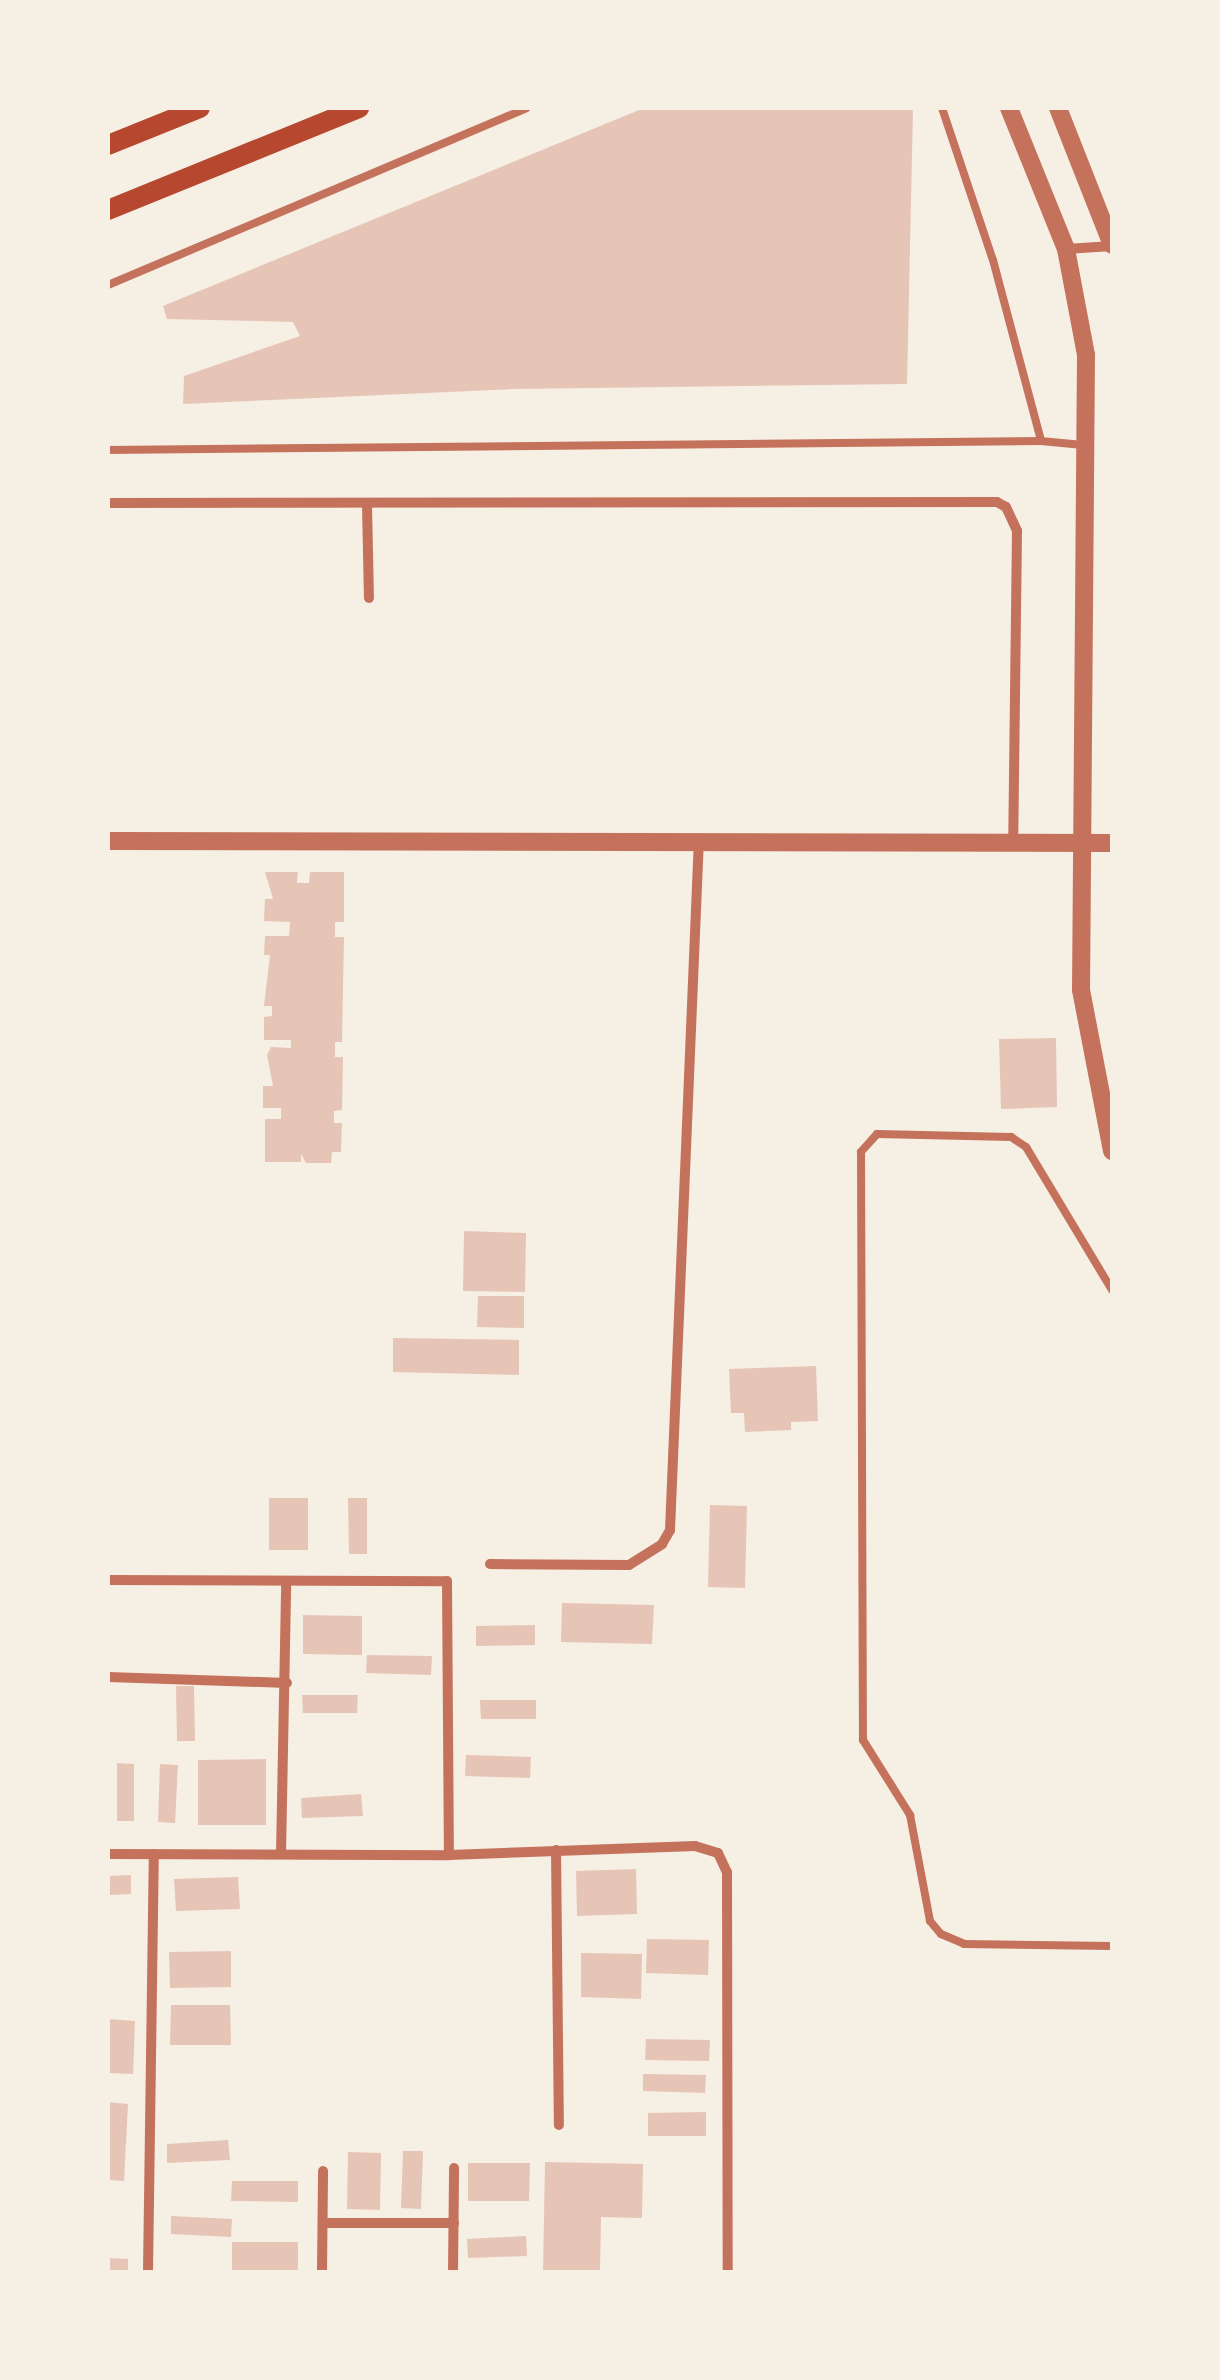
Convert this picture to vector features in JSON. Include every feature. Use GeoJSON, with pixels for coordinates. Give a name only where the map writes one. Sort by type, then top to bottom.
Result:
{"type":"FeatureCollection","features":[{"type":"Feature","properties":{"kind":"main road"},"geometry":{"type":"LineString","coordinates":[[108,146],[200,108]]}},
{"type":"Feature","properties":{"kind":"main road"},"geometry":{"type":"LineString","coordinates":[[108,210],[359,108]]}},
{"type":"Feature","properties":{"kind":"street"},"geometry":{"type":"LineString","coordinates":[[1009,108],[1066,249],[1086,355],[1081,990],[1112,1152]]}},
{"type":"Feature","properties":{"kind":"street"},"geometry":{"type":"LineString","coordinates":[[1058,108],[1112,245],[1066,249]]}},
{"type":"Feature","properties":{"kind":"street"},"geometry":{"type":"LineString","coordinates":[[108,503],[1006,507],[1016,531],[1013,842]]}},
{"type":"Feature","properties":{"kind":"street"},"geometry":{"type":"LineString","coordinates":[[367,505],[368,598]]}},
{"type":"Feature","properties":{"kind":"street"},"geometry":{"type":"LineString","coordinates":[[108,841],[699,838],[1112,843]]}},
{"type":"Feature","properties":{"kind":"street"},"geometry":{"type":"LineString","coordinates":[[490,1564],[629,1565],[662,1544],[670,1530],[699,838]]}},
{"type":"Feature","properties":{"kind":"street"},"geometry":{"type":"LineString","coordinates":[[108,1580],[447,1580],[449,1855]]}},
{"type":"Feature","properties":{"kind":"street"},"geometry":{"type":"LineString","coordinates":[[281,1854],[286,1582]]}},
{"type":"Feature","properties":{"kind":"street"},"geometry":{"type":"LineString","coordinates":[[108,1678],[287,1683]]}},
{"type":"Feature","properties":{"kind":"street"},"geometry":{"type":"LineString","coordinates":[[108,1854],[449,1855],[696,1846],[722,1860],[728,2272]]}},
{"type":"Feature","properties":{"kind":"street"},"geometry":{"type":"LineString","coordinates":[[556,1850],[559,2125]]}},
{"type":"Feature","properties":{"kind":"street"},"geometry":{"type":"LineString","coordinates":[[148,2272],[154,1854]]}},
{"type":"Feature","properties":{"kind":"street"},"geometry":{"type":"LineString","coordinates":[[453,2272],[454,2168]]}},
{"type":"Feature","properties":{"kind":"street"},"geometry":{"type":"LineString","coordinates":[[322,2272],[323,2172]]}},
{"type":"Feature","properties":{"kind":"street"},"geometry":{"type":"LineString","coordinates":[[323,2223],[454,2222]]}},
{"type":"Feature","properties":{"kind":"lane"},"geometry":{"type":"LineString","coordinates":[[108,285],[526,108]]}},
{"type":"Feature","properties":{"kind":"lane"},"geometry":{"type":"LineString","coordinates":[[942,108],[994,260],[1040,442]]}},
{"type":"Feature","properties":{"kind":"lane"},"geometry":{"type":"LineString","coordinates":[[108,450],[1040,442],[1088,445]]}},
{"type":"Feature","properties":{"kind":"lane"},"geometry":{"type":"LineString","coordinates":[[1112,1290],[1026,1146],[1011,1136],[878,1134],[861,1152],[863,1740],[910,1814],[930,1921],[941,1934],[964,1944],[1112,1946]]}},
{"type":"Feature","properties":{"kind":"building"},"geometry":{"type":"Polygon","coordinates":[[[644,108],[913,108],[907,384],[513,389],[183,404],[184,376],[300,336],[293,322],[167,319],[163,306],[644,108]]]}},
{"type":"Feature","properties":{"kind":"building"},"geometry":{"type":"Polygon","coordinates":[[[265,872],[298,872],[297,883],[309,883],[310,872],[344,872],[344,922],[335,922],[335,937],[344,937],[342,1042],[335,1042],[335,1057],[343,1057],[342,1110],[334,1111],[334,1123],[342,1123],[341,1152],[332,1152],[331,1163],[306,1163],[301,1154],[301,1162],[265,1162],[265,1119],[281,1119],[281,1108],[263,1108],[263,1086],[273,1086],[267,1055],[271,1047],[291,1048],[291,1040],[264,1040],[264,1017],[272,1016],[272,1006],[264,1006],[270,955],[264,955],[265,936],[289,936],[290,922],[264,921],[265,899],[273,899],[265,872]]]}},
{"type":"Feature","properties":{"kind":"building"},"geometry":{"type":"Polygon","coordinates":[[[1056,1038],[1057,1107],[1001,1109],[999,1039],[1056,1038]]]}},
{"type":"Feature","properties":{"kind":"building"},"geometry":{"type":"Polygon","coordinates":[[[464,1231],[526,1233],[525,1292],[463,1291],[464,1231]]]}},
{"type":"Feature","properties":{"kind":"building"},"geometry":{"type":"Polygon","coordinates":[[[478,1296],[524,1296],[524,1328],[477,1327],[478,1296]]]}},
{"type":"Feature","properties":{"kind":"building"},"geometry":{"type":"Polygon","coordinates":[[[393,1338],[519,1340],[519,1375],[393,1372],[393,1338]]]}},
{"type":"Feature","properties":{"kind":"building"},"geometry":{"type":"Polygon","coordinates":[[[816,1366],[818,1421],[791,1422],[791,1430],[745,1432],[744,1413],[731,1413],[729,1369],[816,1366]]]}},
{"type":"Feature","properties":{"kind":"building"},"geometry":{"type":"Polygon","coordinates":[[[269,1498],[308,1498],[308,1550],[269,1550],[269,1498]]]}},
{"type":"Feature","properties":{"kind":"building"},"geometry":{"type":"Polygon","coordinates":[[[348,1498],[367,1498],[367,1554],[349,1554],[348,1498]]]}},
{"type":"Feature","properties":{"kind":"building"},"geometry":{"type":"Polygon","coordinates":[[[710,1505],[747,1506],[745,1588],[708,1587],[710,1505]]]}},
{"type":"Feature","properties":{"kind":"building"},"geometry":{"type":"Polygon","coordinates":[[[562,1603],[654,1605],[652,1644],[561,1642],[562,1603]]]}},
{"type":"Feature","properties":{"kind":"building"},"geometry":{"type":"Polygon","coordinates":[[[303,1615],[362,1616],[362,1655],[303,1654],[303,1615]]]}},
{"type":"Feature","properties":{"kind":"building"},"geometry":{"type":"Polygon","coordinates":[[[535,1625],[535,1645],[476,1646],[476,1626],[535,1625]]]}},
{"type":"Feature","properties":{"kind":"building"},"geometry":{"type":"Polygon","coordinates":[[[367,1655],[432,1656],[431,1675],[366,1673],[367,1655]]]}},
{"type":"Feature","properties":{"kind":"building"},"geometry":{"type":"Polygon","coordinates":[[[176,1686],[194,1686],[195,1741],[177,1741],[176,1686]]]}},
{"type":"Feature","properties":{"kind":"building"},"geometry":{"type":"Polygon","coordinates":[[[302,1695],[358,1695],[357,1713],[303,1713],[302,1695]]]}},
{"type":"Feature","properties":{"kind":"building"},"geometry":{"type":"Polygon","coordinates":[[[480,1700],[536,1700],[536,1719],[481,1719],[480,1700]]]}},
{"type":"Feature","properties":{"kind":"building"},"geometry":{"type":"Polygon","coordinates":[[[466,1755],[531,1757],[530,1778],[465,1776],[466,1755]]]}},
{"type":"Feature","properties":{"kind":"building"},"geometry":{"type":"Polygon","coordinates":[[[266,1759],[266,1825],[198,1825],[198,1760],[266,1759]]]}},
{"type":"Feature","properties":{"kind":"building"},"geometry":{"type":"Polygon","coordinates":[[[117,1763],[134,1764],[134,1821],[117,1821],[117,1763]]]}},
{"type":"Feature","properties":{"kind":"building"},"geometry":{"type":"Polygon","coordinates":[[[160,1764],[178,1765],[175,1823],[158,1822],[160,1764]]]}},
{"type":"Feature","properties":{"kind":"building"},"geometry":{"type":"Polygon","coordinates":[[[361,1794],[363,1816],[302,1818],[301,1798],[361,1794]]]}},
{"type":"Feature","properties":{"kind":"building"},"geometry":{"type":"Polygon","coordinates":[[[636,1869],[637,1914],[577,1916],[576,1871],[636,1869]]]}},
{"type":"Feature","properties":{"kind":"building"},"geometry":{"type":"Polygon","coordinates":[[[131,1875],[131,1894],[108,1895],[108,1876],[131,1875]]]}},
{"type":"Feature","properties":{"kind":"building"},"geometry":{"type":"Polygon","coordinates":[[[238,1877],[240,1909],[176,1911],[174,1879],[238,1877]]]}},
{"type":"Feature","properties":{"kind":"building"},"geometry":{"type":"Polygon","coordinates":[[[647,1939],[709,1940],[708,1975],[646,1973],[647,1939]]]}},
{"type":"Feature","properties":{"kind":"building"},"geometry":{"type":"Polygon","coordinates":[[[231,1951],[231,1987],[170,1988],[169,1952],[231,1951]]]}},
{"type":"Feature","properties":{"kind":"building"},"geometry":{"type":"Polygon","coordinates":[[[581,1953],[642,1954],[641,1999],[581,1997],[581,1953]]]}},
{"type":"Feature","properties":{"kind":"building"},"geometry":{"type":"Polygon","coordinates":[[[171,2005],[230,2005],[231,2045],[170,2045],[171,2005]]]}},
{"type":"Feature","properties":{"kind":"building"},"geometry":{"type":"Polygon","coordinates":[[[108,2019],[135,2021],[133,2074],[108,2073],[108,2019]]]}},
{"type":"Feature","properties":{"kind":"building"},"geometry":{"type":"Polygon","coordinates":[[[646,2039],[710,2040],[709,2061],[645,2060],[646,2039]]]}},
{"type":"Feature","properties":{"kind":"building"},"geometry":{"type":"Polygon","coordinates":[[[643,2074],[706,2075],[705,2093],[643,2091],[643,2074]]]}},
{"type":"Feature","properties":{"kind":"building"},"geometry":{"type":"Polygon","coordinates":[[[108,2102],[128,2104],[124,2181],[108,2180],[108,2102]]]}},
{"type":"Feature","properties":{"kind":"building"},"geometry":{"type":"Polygon","coordinates":[[[706,2112],[706,2136],[648,2136],[648,2113],[706,2112]]]}},
{"type":"Feature","properties":{"kind":"building"},"geometry":{"type":"Polygon","coordinates":[[[228,2140],[230,2160],[167,2163],[167,2144],[228,2140]]]}},
{"type":"Feature","properties":{"kind":"building"},"geometry":{"type":"Polygon","coordinates":[[[403,2151],[423,2151],[421,2209],[401,2208],[403,2151]]]}},
{"type":"Feature","properties":{"kind":"building"},"geometry":{"type":"Polygon","coordinates":[[[348,2152],[381,2153],[380,2210],[347,2209],[348,2152]]]}},
{"type":"Feature","properties":{"kind":"building"},"geometry":{"type":"Polygon","coordinates":[[[545,2162],[643,2164],[642,2218],[601,2217],[600,2272],[543,2272],[545,2162]]]}},
{"type":"Feature","properties":{"kind":"building"},"geometry":{"type":"Polygon","coordinates":[[[468,2163],[530,2163],[529,2201],[468,2201],[468,2163]]]}},
{"type":"Feature","properties":{"kind":"building"},"geometry":{"type":"Polygon","coordinates":[[[232,2181],[298,2181],[298,2202],[231,2201],[232,2181]]]}},
{"type":"Feature","properties":{"kind":"building"},"geometry":{"type":"Polygon","coordinates":[[[171,2216],[232,2219],[231,2237],[171,2234],[171,2216]]]}},
{"type":"Feature","properties":{"kind":"building"},"geometry":{"type":"Polygon","coordinates":[[[526,2236],[527,2256],[468,2258],[467,2239],[526,2236]]]}},
{"type":"Feature","properties":{"kind":"building"},"geometry":{"type":"Polygon","coordinates":[[[232,2242],[298,2242],[298,2272],[232,2272],[232,2242]]]}},
{"type":"Feature","properties":{"kind":"building"},"geometry":{"type":"Polygon","coordinates":[[[108,2258],[128,2259],[128,2272],[108,2272],[108,2258]]]}}]}
